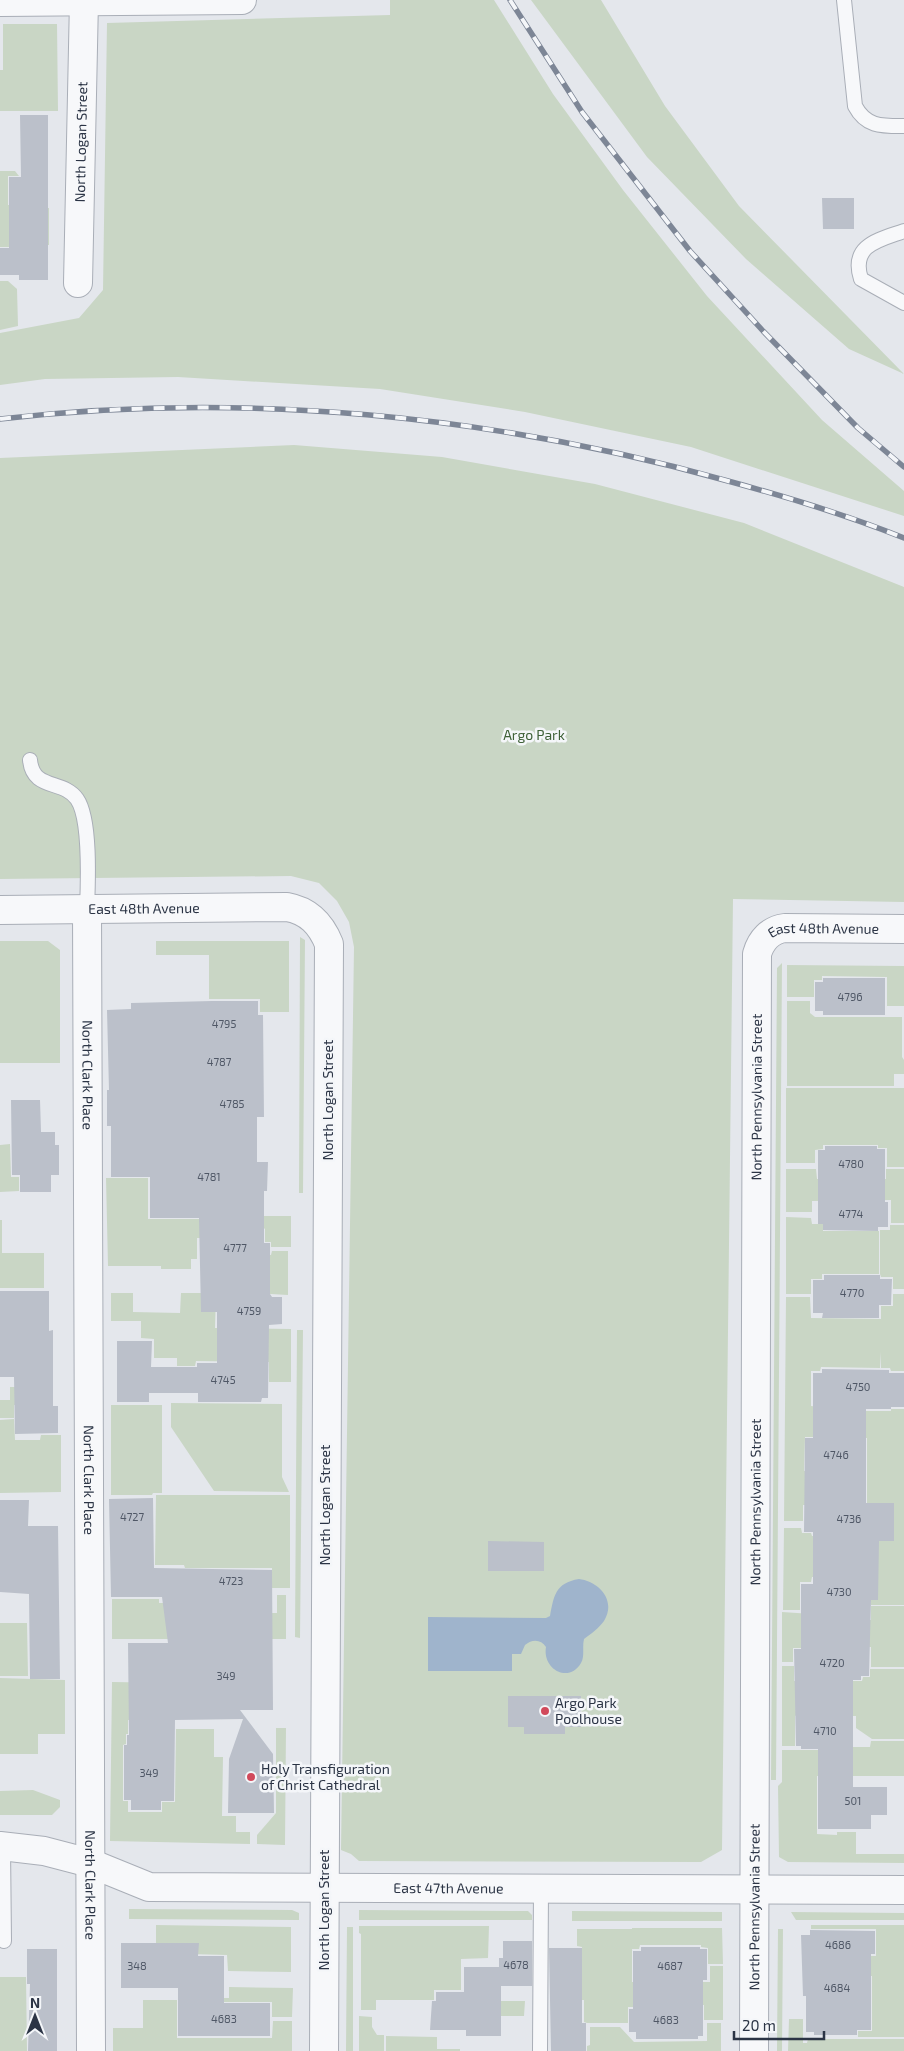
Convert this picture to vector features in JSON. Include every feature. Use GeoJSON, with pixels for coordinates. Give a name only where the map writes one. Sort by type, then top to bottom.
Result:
{"type":"FeatureCollection","features":[{"type":"Feature","properties":{"kind":"street"},"geometry":{"type":"LineString","coordinates":[[0,2],[242,0]]}},
{"type":"Feature","properties":{"kind":"street","name":"North Logan Street"},"geometry":{"type":"LineString","coordinates":[[78,283],[84,1]]}},
{"type":"Feature","properties":{"kind":"street","name":"North Logan Street"},"geometry":{"type":"LineString","coordinates":[[288,907],[304,912],[324,930],[328,944],[329,959],[324,2051]]}},
{"type":"Feature","properties":{"kind":"street","name":"East 48th Avenue"},"geometry":{"type":"LineString","coordinates":[[0,910],[288,907]]}},
{"type":"Feature","properties":{"kind":"street","name":"North Clark Place"},"geometry":{"type":"LineString","coordinates":[[87,909],[91,2051]]}},
{"type":"Feature","properties":{"kind":"street","name":"East 48th Avenue"},"geometry":{"type":"LineString","coordinates":[[757,954],[765,937],[774,931],[785,928],[904,929]]}},
{"type":"Feature","properties":{"kind":"street","name":"North Pennsylvania Street"},"geometry":{"type":"LineString","coordinates":[[754,2051],[757,954]]}},
{"type":"Feature","properties":{"kind":"street","name":"East 47th Avenue"},"geometry":{"type":"LineString","coordinates":[[1,1846],[44,1851],[90,1863],[149,1887],[904,1890]]}},
{"type":"Feature","properties":{"kind":"lane"},"geometry":{"type":"LineString","coordinates":[[844,0],[855,106],[859,114],[866,121],[875,125],[904,126]]}},
{"type":"Feature","properties":{"kind":"lane"},"geometry":{"type":"LineString","coordinates":[[904,231],[867,246],[858,261],[858,271],[861,279],[904,303]]}},
{"type":"Feature","properties":{"kind":"lane"},"geometry":{"type":"LineString","coordinates":[[30,760],[30,767],[39,779],[67,790],[77,798],[85,817],[88,883],[87,909]]}},
{"type":"Feature","properties":{"kind":"lane"},"geometry":{"type":"LineString","coordinates":[[1,1846],[4,1941]]}},
{"type":"Feature","properties":{"kind":"lane"},"geometry":{"type":"LineString","coordinates":[[540,2051],[541,1889]]}},
{"type":"Feature","properties":{"kind":"green space"},"geometry":{"type":"Polygon","coordinates":[[[390,0],[494,0],[553,94],[623,190],[707,296],[822,420],[904,491],[904,516],[691,447],[525,412],[380,389],[178,377],[45,379],[0,385],[0,333],[79,318],[103,290],[107,23],[390,15],[390,0]]]}},
{"type":"Feature","properties":{"kind":"green space"},"geometry":{"type":"Polygon","coordinates":[[[531,0],[601,0],[665,106],[739,206],[904,374],[849,349],[746,259],[647,157],[531,0]]]}},
{"type":"Feature","properties":{"kind":"green space"},"geometry":{"type":"Polygon","coordinates":[[[3,24],[57,24],[58,111],[0,111],[0,70],[3,70],[3,24]]]}},
{"type":"Feature","properties":{"kind":"green space"},"geometry":{"type":"Polygon","coordinates":[[[0,171],[15,171],[19,176],[8,176],[8,205],[14,205],[15,208],[49,208],[49,245],[0,247],[0,171]]]}},
{"type":"Feature","properties":{"kind":"green space"},"geometry":{"type":"Polygon","coordinates":[[[0,281],[8,281],[17,289],[18,326],[0,330],[0,281]]]}},
{"type":"Feature","properties":{"kind":"green space","name":"Argo Park"},"geometry":{"type":"Polygon","coordinates":[[[294,445],[442,457],[595,484],[744,523],[904,587],[904,902],[733,899],[722,1850],[701,1862],[359,1861],[351,1854],[341,1850],[354,947],[349,922],[337,901],[319,883],[291,876],[0,879],[0,458],[294,445]]]}},
{"type":"Feature","properties":{"kind":"green space"},"geometry":{"type":"Polygon","coordinates":[[[300,937],[305,940],[303,1193],[299,1193],[300,937]]]}},
{"type":"Feature","properties":{"kind":"green space"},"geometry":{"type":"Polygon","coordinates":[[[0,941],[48,941],[60,950],[60,1063],[0,1063],[0,941]]]}},
{"type":"Feature","properties":{"kind":"green space"},"geometry":{"type":"Polygon","coordinates":[[[156,941],[289,941],[289,1012],[260,1012],[260,999],[209,999],[209,955],[156,955],[156,941]]]}},
{"type":"Feature","properties":{"kind":"green space"},"geometry":{"type":"Polygon","coordinates":[[[782,963],[776,1780],[771,1780],[777,968],[782,963]]]}},
{"type":"Feature","properties":{"kind":"green space"},"geometry":{"type":"Polygon","coordinates":[[[787,965],[904,966],[904,1006],[887,1006],[887,977],[822,976],[822,980],[814,980],[814,997],[787,997],[787,965]]]}},
{"type":"Feature","properties":{"kind":"green space"},"geometry":{"type":"Polygon","coordinates":[[[787,1001],[810,1001],[810,1013],[815,1017],[902,1017],[904,1074],[894,1074],[894,1086],[787,1086],[787,1001]]]}},
{"type":"Feature","properties":{"kind":"green space"},"geometry":{"type":"Polygon","coordinates":[[[786,1088],[904,1088],[904,1167],[887,1167],[887,1148],[878,1148],[878,1145],[823,1145],[823,1149],[815,1150],[815,1163],[786,1163],[786,1088]]]}},
{"type":"Feature","properties":{"kind":"green space"},"geometry":{"type":"Polygon","coordinates":[[[10,1144],[11,1177],[19,1177],[19,1191],[0,1192],[0,1145],[10,1144]]]}},
{"type":"Feature","properties":{"kind":"green space"},"geometry":{"type":"Polygon","coordinates":[[[786,1169],[816,1169],[817,1179],[886,1179],[886,1169],[904,1169],[904,1223],[891,1223],[891,1200],[812,1201],[812,1212],[786,1212],[786,1169]]]}},
{"type":"Feature","properties":{"kind":"green space"},"geometry":{"type":"Polygon","coordinates":[[[106,1178],[148,1178],[148,1219],[210,1219],[210,1238],[197,1238],[197,1259],[191,1259],[191,1269],[161,1269],[161,1266],[108,1266],[106,1178]]]}},
{"type":"Feature","properties":{"kind":"green space"},"geometry":{"type":"Polygon","coordinates":[[[250,1216],[291,1216],[291,1247],[271,1247],[271,1242],[265,1242],[265,1229],[250,1216]]]}},
{"type":"Feature","properties":{"kind":"green space"},"geometry":{"type":"Polygon","coordinates":[[[786,1217],[811,1218],[812,1224],[823,1224],[823,1231],[879,1231],[879,1274],[822,1274],[822,1279],[811,1279],[811,1294],[786,1294],[786,1217]]]}},
{"type":"Feature","properties":{"kind":"green space"},"geometry":{"type":"Polygon","coordinates":[[[0,1220],[2,1220],[2,1253],[44,1253],[44,1288],[0,1288],[0,1220]]]}},
{"type":"Feature","properties":{"kind":"green space"},"geometry":{"type":"Polygon","coordinates":[[[890,1225],[904,1225],[904,1289],[893,1289],[893,1277],[881,1277],[880,1274],[880,1230],[890,1230],[890,1225]]]}},
{"type":"Feature","properties":{"kind":"green space"},"geometry":{"type":"Polygon","coordinates":[[[272,1251],[288,1251],[288,1295],[253,1293],[265,1255],[271,1255],[272,1251]]]}},
{"type":"Feature","properties":{"kind":"green space"},"geometry":{"type":"Polygon","coordinates":[[[111,1293],[133,1293],[133,1312],[180,1313],[181,1293],[216,1293],[215,1328],[291,1329],[291,1382],[269,1382],[269,1362],[196,1361],[195,1366],[177,1366],[177,1358],[154,1358],[154,1339],[141,1338],[141,1321],[111,1321],[111,1293]]]}},
{"type":"Feature","properties":{"kind":"green space"},"geometry":{"type":"Polygon","coordinates":[[[893,1294],[904,1294],[904,1371],[891,1371],[890,1368],[881,1368],[880,1352],[880,1368],[821,1367],[820,1371],[811,1371],[811,1406],[820,1407],[858,1437],[805,1437],[804,1471],[866,1472],[811,1505],[803,1505],[803,1521],[784,1521],[786,1297],[810,1297],[811,1318],[881,1319],[881,1306],[893,1306],[893,1294]]]}},
{"type":"Feature","properties":{"kind":"green space"},"geometry":{"type":"Polygon","coordinates":[[[297,1330],[303,1330],[300,1638],[295,1637],[297,1330]]]}},
{"type":"Feature","properties":{"kind":"green space"},"geometry":{"type":"Polygon","coordinates":[[[10,1387],[28,1387],[28,1405],[14,1405],[14,1418],[0,1418],[0,1400],[10,1400],[10,1387]]]}},
{"type":"Feature","properties":{"kind":"green space"},"geometry":{"type":"Polygon","coordinates":[[[171,1403],[282,1404],[282,1477],[289,1492],[214,1491],[171,1427],[171,1403]]]}},
{"type":"Feature","properties":{"kind":"green space"},"geometry":{"type":"Polygon","coordinates":[[[111,1405],[162,1405],[162,1493],[153,1493],[152,1495],[111,1495],[111,1405]]]}},
{"type":"Feature","properties":{"kind":"green space"},"geometry":{"type":"Polygon","coordinates":[[[891,1409],[904,1409],[904,1605],[871,1605],[871,1600],[878,1600],[878,1584],[867,1503],[867,1438],[859,1438],[860,1411],[891,1411],[891,1409]]]}},
{"type":"Feature","properties":{"kind":"green space"},"geometry":{"type":"Polygon","coordinates":[[[14,1419],[15,1440],[40,1440],[41,1435],[61,1435],[61,1492],[0,1493],[0,1420],[14,1419]]]}},
{"type":"Feature","properties":{"kind":"green space"},"geometry":{"type":"Polygon","coordinates":[[[156,1495],[290,1495],[290,1588],[272,1588],[272,1568],[185,1568],[184,1565],[155,1565],[156,1495]]]}},
{"type":"Feature","properties":{"kind":"green space"},"geometry":{"type":"Polygon","coordinates":[[[784,1528],[801,1528],[802,1533],[811,1533],[812,1536],[869,1536],[869,1577],[812,1577],[811,1582],[800,1582],[800,1610],[783,1610],[784,1528]]]}},
{"type":"Feature","properties":{"kind":"green space"},"geometry":{"type":"Polygon","coordinates":[[[277,1595],[286,1595],[286,1639],[112,1639],[112,1599],[159,1599],[159,1603],[213,1603],[239,1613],[277,1613],[277,1595]]]}},
{"type":"Feature","properties":{"kind":"green space"},"geometry":{"type":"Polygon","coordinates":[[[871,1606],[904,1606],[904,1667],[871,1667],[871,1647],[864,1647],[813,1620],[871,1620],[871,1606]]]}},
{"type":"Feature","properties":{"kind":"green space"},"geometry":{"type":"Polygon","coordinates":[[[782,1612],[812,1614],[801,1648],[793,1648],[793,1662],[782,1662],[782,1612]]]}},
{"type":"Feature","properties":{"kind":"green space"},"geometry":{"type":"Polygon","coordinates":[[[0,1623],[27,1623],[28,1676],[0,1676],[0,1623]]]}},
{"type":"Feature","properties":{"kind":"green space"},"geometry":{"type":"Polygon","coordinates":[[[782,1666],[794,1666],[794,1681],[847,1681],[795,1716],[795,1746],[782,1746],[782,1666]]]}},
{"type":"Feature","properties":{"kind":"green space"},"geometry":{"type":"Polygon","coordinates":[[[870,1669],[904,1669],[904,1739],[872,1739],[856,1728],[856,1716],[849,1716],[849,1681],[862,1681],[863,1677],[870,1677],[870,1669]]]}},
{"type":"Feature","properties":{"kind":"green space"},"geometry":{"type":"Polygon","coordinates":[[[0,1678],[65,1680],[65,1734],[38,1734],[38,1754],[0,1754],[0,1678]]]}},
{"type":"Feature","properties":{"kind":"green space"},"geometry":{"type":"Polygon","coordinates":[[[112,1682],[177,1683],[173,1721],[128,1720],[126,1744],[123,1745],[123,1801],[128,1801],[128,1812],[162,1812],[162,1802],[175,1802],[176,1729],[214,1729],[214,1757],[223,1757],[222,1816],[236,1816],[236,1832],[250,1832],[250,1844],[110,1841],[112,1682]]]}},
{"type":"Feature","properties":{"kind":"green space"},"geometry":{"type":"Polygon","coordinates":[[[276,1728],[286,1728],[285,1845],[257,1844],[257,1835],[276,1813],[276,1728]]]}},
{"type":"Feature","properties":{"kind":"green space"},"geometry":{"type":"Polygon","coordinates":[[[871,1741],[904,1741],[904,1776],[817,1776],[817,1834],[837,1835],[837,1832],[856,1832],[856,1854],[904,1854],[904,1863],[788,1862],[779,1857],[778,1786],[782,1782],[782,1750],[849,1750],[849,1747],[870,1747],[871,1741]]]}},
{"type":"Feature","properties":{"kind":"green space"},"geometry":{"type":"Polygon","coordinates":[[[33,1790],[60,1800],[60,1807],[52,1815],[0,1815],[0,1791],[33,1790]]]}},
{"type":"Feature","properties":{"kind":"green space"},"geometry":{"type":"Polygon","coordinates":[[[129,1909],[292,1910],[299,1913],[299,1920],[129,1919],[129,1909]]]}},
{"type":"Feature","properties":{"kind":"green space"},"geometry":{"type":"Polygon","coordinates":[[[359,1910],[528,1911],[532,1915],[532,1920],[359,1920],[359,1910]]]}},
{"type":"Feature","properties":{"kind":"green space"},"geometry":{"type":"Polygon","coordinates":[[[572,1911],[722,1912],[722,1921],[572,1921],[572,1911]]]}},
{"type":"Feature","properties":{"kind":"green space"},"geometry":{"type":"Polygon","coordinates":[[[791,1912],[904,1913],[904,1920],[796,1920],[791,1912]]]}},
{"type":"Feature","properties":{"kind":"green space"},"geometry":{"type":"Polygon","coordinates":[[[156,1925],[291,1927],[291,1972],[228,1971],[227,1955],[189,1954],[156,1983],[156,1925]]]}},
{"type":"Feature","properties":{"kind":"green space"},"geometry":{"type":"Polygon","coordinates":[[[811,1925],[904,1925],[904,2037],[858,2037],[858,2031],[872,2031],[872,1976],[811,1976],[870,1956],[876,1956],[876,1929],[811,1929],[811,1925]]]}},
{"type":"Feature","properties":{"kind":"green space"},"geometry":{"type":"Polygon","coordinates":[[[359,1926],[489,1926],[488,1958],[461,1959],[461,1990],[434,1990],[434,2000],[376,2000],[376,2010],[361,2010],[361,1934],[359,1933],[359,1926]]]}},
{"type":"Feature","properties":{"kind":"green space"},"geometry":{"type":"Polygon","coordinates":[[[347,1927],[353,1927],[353,2051],[346,2051],[347,1927]]]}},
{"type":"Feature","properties":{"kind":"green space"},"geometry":{"type":"Polygon","coordinates":[[[722,1928],[723,1964],[708,1964],[708,1948],[701,1947],[701,1945],[640,1945],[639,1949],[632,1949],[632,1982],[638,1982],[635,2007],[628,2007],[628,2023],[587,2023],[584,2022],[584,2000],[553,2000],[553,1981],[582,1981],[582,1947],[577,1946],[577,1929],[722,1928]]]}},
{"type":"Feature","properties":{"kind":"green space"},"geometry":{"type":"Polygon","coordinates":[[[778,1929],[783,1929],[782,2051],[777,2051],[778,1929]]]}},
{"type":"Feature","properties":{"kind":"green space"},"geometry":{"type":"Polygon","coordinates":[[[710,1966],[723,1966],[723,2020],[704,2020],[704,2005],[697,2005],[703,1982],[710,1982],[710,1966]]]}},
{"type":"Feature","properties":{"kind":"green space"},"geometry":{"type":"Polygon","coordinates":[[[0,1977],[26,1977],[27,2051],[0,2051],[0,1977]]]}},
{"type":"Feature","properties":{"kind":"green space"},"geometry":{"type":"Polygon","coordinates":[[[229,1987],[293,1988],[292,2017],[272,2017],[272,2002],[179,2002],[179,1998],[229,1998],[229,1987]]]}},
{"type":"Feature","properties":{"kind":"green space"},"geometry":{"type":"Polygon","coordinates":[[[143,2000],[177,2000],[177,2038],[272,2038],[273,2021],[292,2021],[292,2051],[113,2051],[113,2028],[143,2028],[143,2000]]]}},
{"type":"Feature","properties":{"kind":"green space"},"geometry":{"type":"Polygon","coordinates":[[[462,2001],[525,2001],[524,2016],[457,2016],[462,2001]]]}},
{"type":"Feature","properties":{"kind":"green space"},"geometry":{"type":"Polygon","coordinates":[[[359,2016],[372,2017],[372,2027],[377,2035],[384,2035],[384,2051],[359,2051],[359,2016]]]}},
{"type":"Feature","properties":{"kind":"green space"},"geometry":{"type":"Polygon","coordinates":[[[789,2019],[803,2019],[803,2043],[807,2043],[808,2039],[904,2039],[904,2051],[788,2051],[789,2019]]]}},
{"type":"Feature","properties":{"kind":"green space"},"geometry":{"type":"Polygon","coordinates":[[[707,2023],[721,2023],[721,2051],[587,2051],[587,2046],[590,2045],[590,2027],[620,2027],[634,2042],[707,2041],[707,2023]]]}},
{"type":"Feature","properties":{"kind":"green space"},"geometry":{"type":"Polygon","coordinates":[[[386,2036],[437,2037],[437,2049],[460,2049],[460,2051],[386,2051],[386,2036]]]}},
{"type":"Feature","properties":{"kind":"water"},"geometry":{"type":"Polygon","coordinates":[[[579,1579],[593,1583],[599,1588],[607,1599],[608,1606],[604,1621],[584,1639],[582,1660],[576,1669],[564,1673],[552,1667],[548,1662],[546,1647],[542,1642],[536,1641],[525,1645],[521,1654],[512,1654],[512,1671],[428,1671],[428,1617],[546,1618],[550,1616],[553,1602],[560,1587],[579,1579]]]}},
{"type":"Feature","properties":{"kind":"building"},"geometry":{"type":"Polygon","coordinates":[[[20,115],[48,115],[48,280],[19,280],[19,275],[0,275],[0,248],[9,248],[9,177],[21,177],[20,115]]]}},
{"type":"Feature","properties":{"kind":"building"},"geometry":{"type":"Polygon","coordinates":[[[822,198],[854,198],[854,229],[823,229],[822,198]]]}},
{"type":"Feature","properties":{"kind":"building"},"geometry":{"type":"Polygon","coordinates":[[[823,978],[885,978],[885,1015],[823,1015],[823,1011],[815,1011],[815,982],[823,982],[823,978]]]}},
{"type":"Feature","properties":{"kind":"building"},"geometry":{"type":"Polygon","coordinates":[[[258,1001],[258,1015],[263,1015],[264,1117],[257,1117],[257,1162],[268,1162],[267,1191],[264,1191],[264,1243],[270,1243],[270,1294],[272,1297],[282,1297],[282,1324],[269,1325],[268,1398],[262,1398],[261,1402],[198,1402],[198,1393],[149,1393],[149,1402],[117,1402],[117,1341],[152,1341],[151,1367],[197,1367],[197,1363],[217,1363],[217,1312],[201,1312],[199,1218],[150,1218],[150,1177],[111,1177],[111,1126],[107,1126],[107,1090],[109,1090],[107,1010],[131,1009],[131,1003],[258,1001]]]}},
{"type":"Feature","properties":{"kind":"building"},"geometry":{"type":"Polygon","coordinates":[[[11,1100],[40,1100],[41,1132],[55,1132],[55,1145],[59,1145],[59,1175],[51,1175],[51,1192],[20,1192],[20,1175],[12,1175],[11,1100]]]}},
{"type":"Feature","properties":{"kind":"building"},"geometry":{"type":"Polygon","coordinates":[[[825,1146],[877,1146],[877,1149],[885,1149],[885,1202],[888,1202],[888,1227],[878,1227],[878,1231],[823,1230],[823,1224],[818,1224],[818,1150],[825,1150],[825,1146]]]}},
{"type":"Feature","properties":{"kind":"building"},"geometry":{"type":"Polygon","coordinates":[[[824,1275],[880,1275],[880,1279],[892,1279],[891,1305],[879,1305],[879,1318],[822,1318],[823,1313],[813,1313],[813,1280],[824,1280],[824,1275]]]}},
{"type":"Feature","properties":{"kind":"building"},"geometry":{"type":"Polygon","coordinates":[[[0,1291],[49,1291],[49,1331],[53,1330],[53,1406],[58,1406],[58,1433],[15,1434],[14,1377],[0,1377],[0,1291]]]}},
{"type":"Feature","properties":{"kind":"building"},"geometry":{"type":"Polygon","coordinates":[[[822,1369],[889,1370],[889,1373],[904,1373],[904,1407],[866,1409],[866,1503],[894,1503],[894,1541],[879,1541],[878,1600],[871,1600],[869,1676],[861,1676],[861,1680],[853,1680],[853,1787],[887,1787],[887,1815],[871,1815],[871,1829],[818,1829],[818,1749],[801,1749],[801,1746],[796,1746],[794,1649],[801,1649],[801,1584],[813,1584],[813,1532],[804,1532],[805,1438],[813,1438],[813,1373],[822,1373],[822,1369]]]}},
{"type":"Feature","properties":{"kind":"building"},"geometry":{"type":"Polygon","coordinates":[[[153,1498],[154,1568],[272,1570],[273,1710],[240,1710],[273,1754],[274,1813],[228,1813],[229,1759],[243,1719],[175,1720],[174,1801],[161,1801],[161,1810],[131,1810],[131,1800],[124,1800],[124,1745],[127,1745],[127,1735],[129,1735],[128,1643],[168,1643],[162,1597],[111,1597],[109,1499],[153,1498]]]}},
{"type":"Feature","properties":{"kind":"building"},"geometry":{"type":"Polygon","coordinates":[[[0,1500],[29,1500],[28,1526],[58,1526],[60,1679],[30,1679],[29,1594],[0,1592],[0,1500]]]}},
{"type":"Feature","properties":{"kind":"building"},"geometry":{"type":"Polygon","coordinates":[[[488,1541],[544,1542],[544,1571],[488,1571],[488,1541]]]}},
{"type":"Feature","properties":{"kind":"building","name":"Argo Park Poolhouse"},"geometry":{"type":"Polygon","coordinates":[[[508,1696],[581,1696],[581,1727],[565,1727],[565,1734],[524,1734],[524,1727],[508,1727],[508,1696]]]}},
{"type":"Feature","properties":{"kind":"building"},"geometry":{"type":"Polygon","coordinates":[[[810,1930],[875,1931],[875,1954],[871,1954],[871,2030],[857,2030],[857,2035],[814,2035],[814,2032],[806,2032],[806,1996],[803,1996],[801,1935],[810,1935],[810,1930]]]}},
{"type":"Feature","properties":{"kind":"building"},"geometry":{"type":"Polygon","coordinates":[[[503,1941],[532,1941],[532,1986],[501,1986],[501,2036],[466,2036],[466,2030],[430,2030],[432,2001],[436,2001],[436,1992],[464,1992],[464,1967],[499,1967],[499,1958],[503,1958],[503,1941]]]}},
{"type":"Feature","properties":{"kind":"building"},"geometry":{"type":"Polygon","coordinates":[[[121,1943],[199,1943],[198,1956],[224,1956],[224,2003],[270,2003],[270,2036],[178,2036],[178,1988],[121,1988],[121,1943]]]}},
{"type":"Feature","properties":{"kind":"building"},"geometry":{"type":"Polygon","coordinates":[[[641,1947],[700,1947],[700,1949],[707,1949],[707,1980],[703,1980],[703,2036],[698,2036],[698,2039],[636,2039],[636,2032],[629,2032],[629,2009],[633,2009],[633,1951],[641,1951],[641,1947]]]}},
{"type":"Feature","properties":{"kind":"building"},"geometry":{"type":"Polygon","coordinates":[[[549,1948],[582,1948],[582,2023],[586,2023],[586,2051],[551,2051],[549,1948]]]}},
{"type":"Feature","properties":{"kind":"building"},"geometry":{"type":"Polygon","coordinates":[[[27,1949],[57,1949],[57,2051],[28,2051],[30,1984],[27,1984],[27,1949]]]}},
{"type":"Feature","properties":{"kind":"railway"},"geometry":{"type":"LineString","coordinates":[[510,0],[582,112],[690,251],[763,331],[858,428],[904,467]]}},
{"type":"Feature","properties":{"kind":"railway"},"geometry":{"type":"LineString","coordinates":[[0,419],[91,411],[183,408],[275,409],[367,415],[458,425],[549,440],[639,458],[795,500],[904,538]]}},
{"type":"Feature","properties":{"kind":"place","name":"Argo Park Poolhouse"},"geometry":{"type":"Point","coordinates":[545,1711]}},
{"type":"Feature","properties":{"kind":"place","name":"Holy Transfiguration of Christ Cathedral"},"geometry":{"type":"Point","coordinates":[251,1777]}}]}
